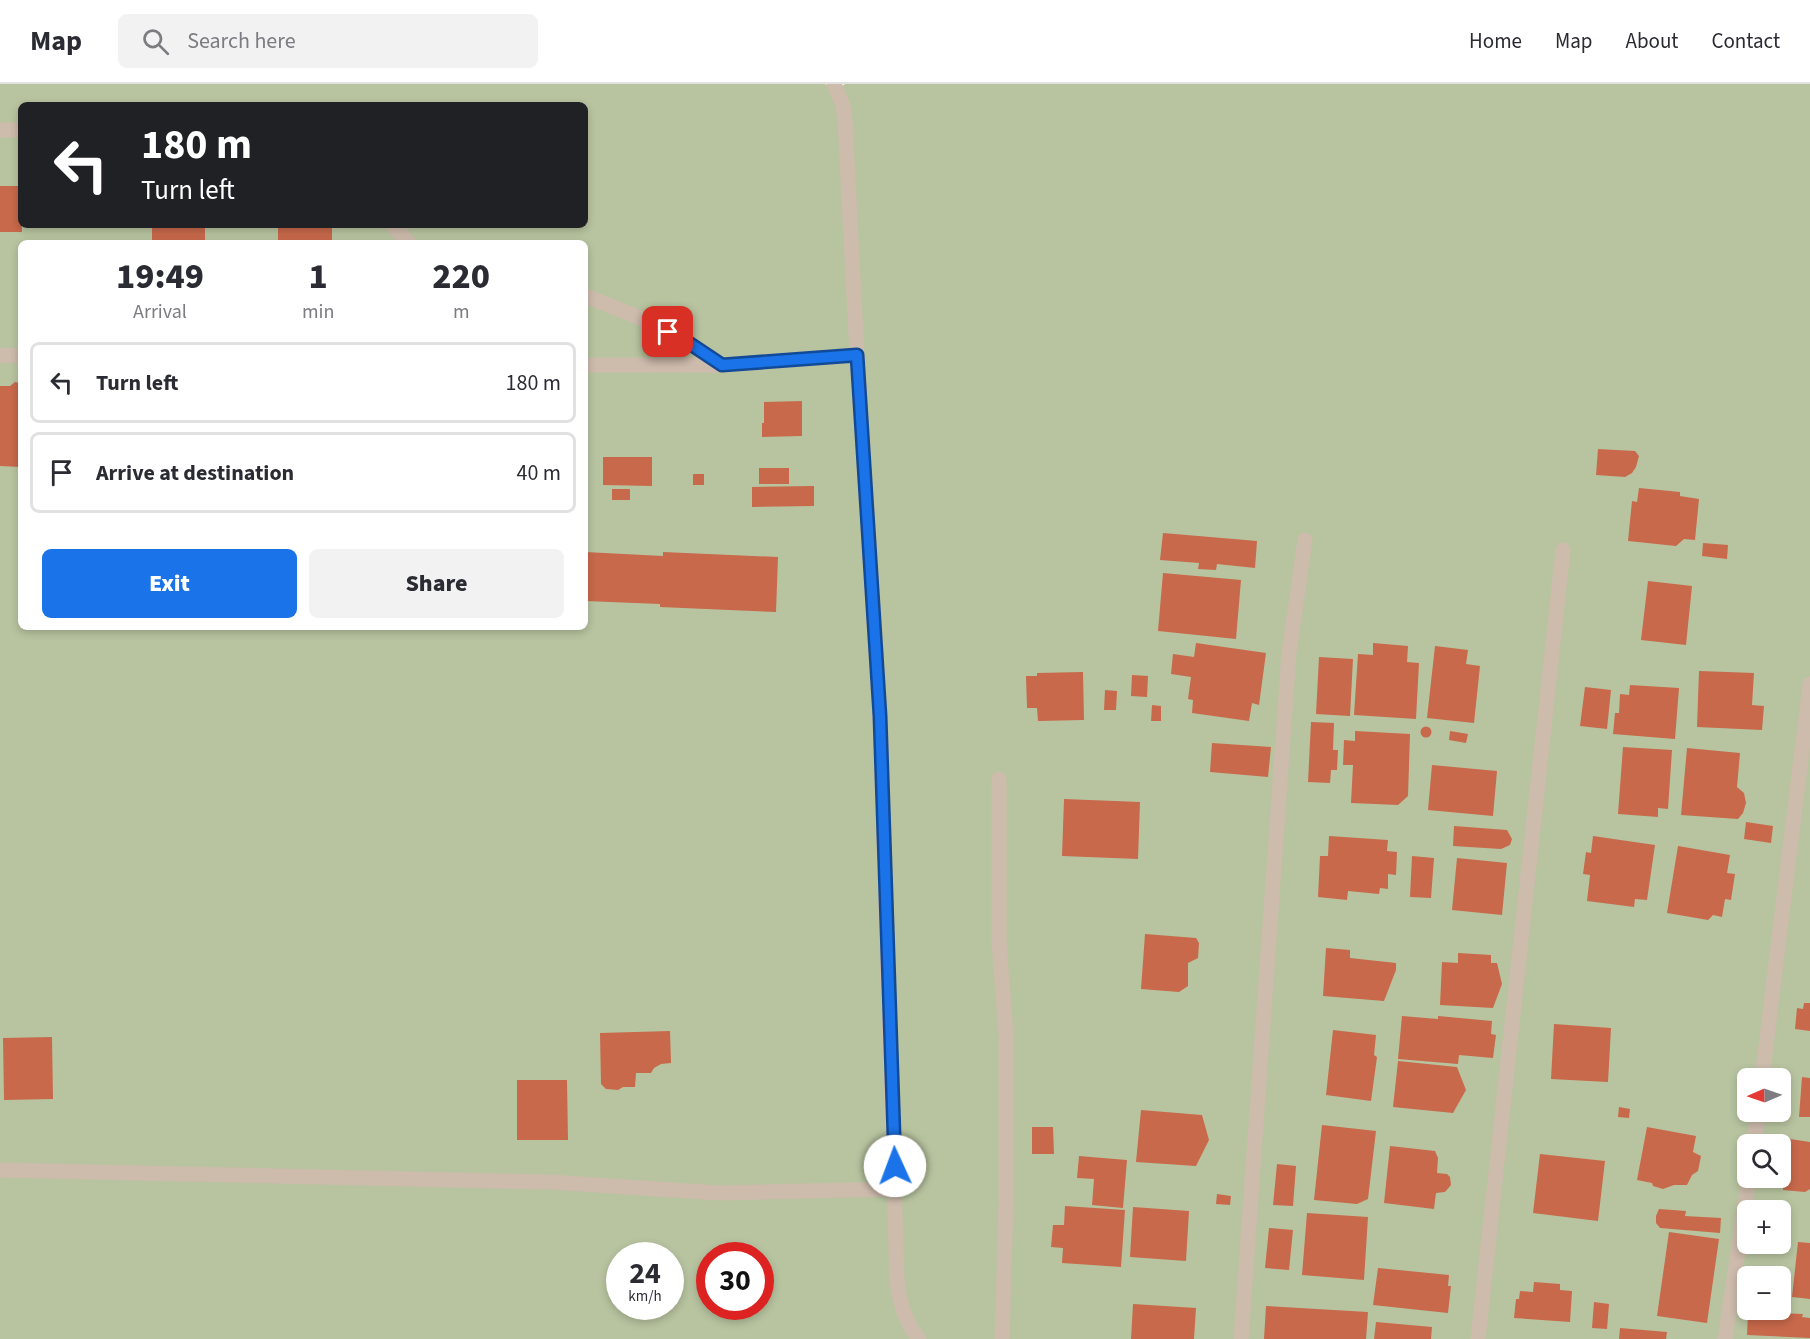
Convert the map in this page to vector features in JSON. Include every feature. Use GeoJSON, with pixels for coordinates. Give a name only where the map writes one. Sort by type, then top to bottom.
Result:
{"type":"FeatureCollection","features":[{"type":"Feature","properties":{"kind":"street"},"geometry":{"type":"LineString","coordinates":[[837,85],[845,122],[880,716],[899,1298],[907,1320],[919,1339]]}},
{"type":"Feature","properties":{"kind":"street"},"geometry":{"type":"LineString","coordinates":[[0,130],[18,130]]}},
{"type":"Feature","properties":{"kind":"street"},"geometry":{"type":"LineString","coordinates":[[395,228],[406,240]]}},
{"type":"Feature","properties":{"kind":"street"},"geometry":{"type":"LineString","coordinates":[[588,297],[631,314],[686,341],[722,365]]}},
{"type":"Feature","properties":{"kind":"street"},"geometry":{"type":"LineString","coordinates":[[0,355],[18,356]]}},
{"type":"Feature","properties":{"kind":"street"},"geometry":{"type":"LineString","coordinates":[[588,365],[722,365],[857,355]]}},
{"type":"Feature","properties":{"kind":"street"},"geometry":{"type":"LineString","coordinates":[[1241,1339],[1289,653],[1305,540]]}},
{"type":"Feature","properties":{"kind":"street"},"geometry":{"type":"LineString","coordinates":[[1478,1339],[1563,550]]}},
{"type":"Feature","properties":{"kind":"street"},"geometry":{"type":"LineString","coordinates":[[1763,1068],[1810,684]]}},
{"type":"Feature","properties":{"kind":"street"},"geometry":{"type":"LineString","coordinates":[[999,780],[999,941],[1006,1035],[1006,1202],[1002,1339]]}},
{"type":"Feature","properties":{"kind":"street"},"geometry":{"type":"LineString","coordinates":[[0,1170],[550,1182],[719,1193],[895,1189]]}},
{"type":"Feature","properties":{"kind":"street"},"geometry":{"type":"LineString","coordinates":[[1725,1339],[1748,1188]]}},
{"type":"Feature","properties":{"kind":"green space"},"geometry":{"type":"Polygon","coordinates":[[[0,84],[825,84],[836,91],[845,84],[1810,84],[1810,1339],[0,1339],[0,84]]]}},
{"type":"Feature","properties":{"kind":"building"},"geometry":{"type":"Polygon","coordinates":[[[0,186],[18,186],[18,228],[22,228],[22,232],[0,232],[0,186]]]}},
{"type":"Feature","properties":{"kind":"building"},"geometry":{"type":"Polygon","coordinates":[[[152,228],[205,228],[205,240],[152,240],[152,228]]]}},
{"type":"Feature","properties":{"kind":"building"},"geometry":{"type":"Polygon","coordinates":[[[278,228],[332,228],[332,240],[278,240],[278,228]]]}},
{"type":"Feature","properties":{"kind":"building"},"geometry":{"type":"Polygon","coordinates":[[[18,382],[18,467],[0,466],[0,386],[10,386],[18,382]]]}},
{"type":"Feature","properties":{"kind":"building"},"geometry":{"type":"Polygon","coordinates":[[[802,401],[802,436],[762,437],[764,402],[802,401]]]}},
{"type":"Feature","properties":{"kind":"building"},"geometry":{"type":"Polygon","coordinates":[[[1598,449],[1635,451],[1639,456],[1636,467],[1625,477],[1596,475],[1598,449]]]}},
{"type":"Feature","properties":{"kind":"building"},"geometry":{"type":"Polygon","coordinates":[[[603,457],[652,457],[652,486],[603,485],[603,457]]]}},
{"type":"Feature","properties":{"kind":"building"},"geometry":{"type":"Polygon","coordinates":[[[759,468],[789,468],[789,484],[759,484],[759,468]]]}},
{"type":"Feature","properties":{"kind":"building"},"geometry":{"type":"Polygon","coordinates":[[[693,474],[704,474],[704,485],[693,485],[693,474]]]}},
{"type":"Feature","properties":{"kind":"building"},"geometry":{"type":"Polygon","coordinates":[[[814,486],[814,506],[752,507],[752,487],[814,486]]]}},
{"type":"Feature","properties":{"kind":"building"},"geometry":{"type":"Polygon","coordinates":[[[1639,488],[1680,492],[1680,496],[1699,499],[1695,540],[1684,539],[1676,546],[1628,541],[1632,501],[1637,502],[1639,488]]]}},
{"type":"Feature","properties":{"kind":"building"},"geometry":{"type":"Polygon","coordinates":[[[612,489],[630,489],[630,500],[612,500],[612,489]]]}},
{"type":"Feature","properties":{"kind":"building"},"geometry":{"type":"Polygon","coordinates":[[[1163,533],[1257,541],[1255,568],[1217,564],[1216,570],[1198,569],[1199,563],[1160,560],[1163,533]]]}},
{"type":"Feature","properties":{"kind":"building"},"geometry":{"type":"Polygon","coordinates":[[[1703,543],[1728,545],[1727,559],[1702,556],[1703,543]]]}},
{"type":"Feature","properties":{"kind":"building"},"geometry":{"type":"Polygon","coordinates":[[[588,552],[663,556],[663,552],[778,557],[776,612],[660,607],[660,604],[588,601],[588,552]]]}},
{"type":"Feature","properties":{"kind":"building"},"geometry":{"type":"Polygon","coordinates":[[[1163,573],[1241,580],[1236,639],[1158,631],[1163,573]]]}},
{"type":"Feature","properties":{"kind":"building"},"geometry":{"type":"Polygon","coordinates":[[[1648,581],[1692,586],[1686,645],[1641,640],[1648,581]]]}},
{"type":"Feature","properties":{"kind":"building"},"geometry":{"type":"Polygon","coordinates":[[[1196,643],[1266,653],[1259,705],[1252,703],[1249,721],[1192,713],[1193,700],[1188,699],[1191,677],[1171,674],[1173,654],[1194,657],[1196,643]]]}},
{"type":"Feature","properties":{"kind":"building"},"geometry":{"type":"Polygon","coordinates":[[[1373,643],[1408,646],[1407,662],[1419,663],[1416,719],[1354,715],[1358,654],[1373,655],[1373,643]]]}},
{"type":"Feature","properties":{"kind":"building"},"geometry":{"type":"Polygon","coordinates":[[[1435,646],[1468,650],[1466,664],[1480,666],[1474,723],[1427,718],[1435,646]]]}},
{"type":"Feature","properties":{"kind":"building"},"geometry":{"type":"Polygon","coordinates":[[[1319,657],[1353,659],[1350,716],[1316,714],[1319,657]]]}},
{"type":"Feature","properties":{"kind":"building"},"geometry":{"type":"Polygon","coordinates":[[[1699,671],[1754,673],[1752,705],[1764,706],[1762,730],[1697,727],[1699,671]]]}},
{"type":"Feature","properties":{"kind":"building"},"geometry":{"type":"Polygon","coordinates":[[[1083,672],[1084,720],[1038,721],[1037,708],[1027,708],[1026,676],[1037,676],[1037,673],[1083,672]]]}},
{"type":"Feature","properties":{"kind":"building"},"geometry":{"type":"Polygon","coordinates":[[[1132,675],[1148,676],[1147,697],[1131,696],[1132,675]]]}},
{"type":"Feature","properties":{"kind":"building"},"geometry":{"type":"Polygon","coordinates":[[[1630,685],[1679,688],[1675,739],[1613,734],[1615,713],[1619,713],[1620,694],[1629,695],[1630,685]]]}},
{"type":"Feature","properties":{"kind":"building"},"geometry":{"type":"Polygon","coordinates":[[[1585,687],[1611,690],[1607,729],[1580,726],[1585,687]]]}},
{"type":"Feature","properties":{"kind":"building"},"geometry":{"type":"Polygon","coordinates":[[[1105,690],[1117,691],[1116,710],[1104,710],[1105,690]]]}},
{"type":"Feature","properties":{"kind":"building"},"geometry":{"type":"Polygon","coordinates":[[[1152,705],[1161,706],[1161,721],[1151,721],[1152,705]]]}},
{"type":"Feature","properties":{"kind":"building"},"geometry":{"type":"Polygon","coordinates":[[[1311,722],[1334,723],[1333,750],[1338,750],[1337,770],[1331,770],[1330,783],[1308,782],[1311,722]]]}},
{"type":"Feature","properties":{"kind":"building"},"geometry":{"type":"Polygon","coordinates":[[[1426,726],[1432,732],[1426,738],[1420,732],[1426,726]]]}},
{"type":"Feature","properties":{"kind":"building"},"geometry":{"type":"Polygon","coordinates":[[[1355,731],[1410,734],[1408,796],[1398,805],[1351,803],[1353,765],[1343,765],[1344,740],[1355,741],[1355,731]]]}},
{"type":"Feature","properties":{"kind":"building"},"geometry":{"type":"Polygon","coordinates":[[[1450,731],[1468,734],[1466,743],[1449,740],[1450,731]]]}},
{"type":"Feature","properties":{"kind":"building"},"geometry":{"type":"Polygon","coordinates":[[[1212,743],[1271,747],[1268,777],[1210,772],[1212,743]]]}},
{"type":"Feature","properties":{"kind":"building"},"geometry":{"type":"Polygon","coordinates":[[[1623,747],[1672,750],[1668,809],[1658,808],[1658,817],[1618,814],[1623,747]]]}},
{"type":"Feature","properties":{"kind":"building"},"geometry":{"type":"Polygon","coordinates":[[[1687,748],[1740,753],[1737,787],[1744,793],[1746,803],[1738,819],[1681,815],[1687,748]]]}},
{"type":"Feature","properties":{"kind":"building"},"geometry":{"type":"Polygon","coordinates":[[[1432,765],[1497,771],[1493,816],[1428,810],[1432,765]]]}},
{"type":"Feature","properties":{"kind":"building"},"geometry":{"type":"Polygon","coordinates":[[[1064,799],[1140,802],[1138,859],[1062,856],[1064,799]]]}},
{"type":"Feature","properties":{"kind":"building"},"geometry":{"type":"Polygon","coordinates":[[[1746,822],[1773,826],[1771,843],[1744,839],[1746,822]]]}},
{"type":"Feature","properties":{"kind":"building"},"geometry":{"type":"Polygon","coordinates":[[[1454,826],[1507,830],[1512,839],[1510,845],[1501,849],[1453,846],[1454,826]]]}},
{"type":"Feature","properties":{"kind":"building"},"geometry":{"type":"Polygon","coordinates":[[[1329,836],[1388,840],[1387,851],[1397,852],[1396,875],[1388,874],[1388,889],[1380,888],[1379,894],[1348,891],[1347,900],[1318,897],[1320,856],[1328,856],[1329,836]]]}},
{"type":"Feature","properties":{"kind":"building"},"geometry":{"type":"Polygon","coordinates":[[[1593,836],[1655,845],[1647,900],[1635,899],[1634,907],[1587,901],[1590,875],[1583,874],[1586,852],[1591,853],[1593,836]]]}},
{"type":"Feature","properties":{"kind":"building"},"geometry":{"type":"Polygon","coordinates":[[[1678,846],[1730,855],[1727,873],[1735,874],[1731,900],[1725,899],[1722,917],[1713,915],[1708,920],[1667,913],[1678,846]]]}},
{"type":"Feature","properties":{"kind":"building"},"geometry":{"type":"Polygon","coordinates":[[[1412,856],[1434,858],[1431,898],[1410,897],[1412,856]]]}},
{"type":"Feature","properties":{"kind":"building"},"geometry":{"type":"Polygon","coordinates":[[[1457,858],[1507,863],[1502,915],[1452,910],[1457,858]]]}},
{"type":"Feature","properties":{"kind":"building"},"geometry":{"type":"Polygon","coordinates":[[[1145,934],[1196,938],[1199,943],[1198,958],[1188,963],[1188,986],[1179,992],[1141,989],[1145,934]]]}},
{"type":"Feature","properties":{"kind":"building"},"geometry":{"type":"Polygon","coordinates":[[[1326,948],[1350,950],[1350,958],[1396,963],[1396,970],[1384,1001],[1323,996],[1326,948]]]}},
{"type":"Feature","properties":{"kind":"building"},"geometry":{"type":"Polygon","coordinates":[[[1458,953],[1491,955],[1491,963],[1497,963],[1502,984],[1493,1008],[1440,1005],[1442,962],[1458,963],[1458,953]]]}},
{"type":"Feature","properties":{"kind":"building"},"geometry":{"type":"Polygon","coordinates":[[[1804,1003],[1810,1003],[1810,1031],[1795,1029],[1797,1008],[1803,1009],[1804,1003]]]}},
{"type":"Feature","properties":{"kind":"building"},"geometry":{"type":"Polygon","coordinates":[[[1402,1016],[1438,1019],[1438,1016],[1492,1021],[1491,1034],[1496,1035],[1493,1058],[1459,1055],[1458,1064],[1398,1059],[1402,1016]]]}},
{"type":"Feature","properties":{"kind":"building"},"geometry":{"type":"Polygon","coordinates":[[[1554,1024],[1611,1028],[1608,1082],[1551,1079],[1554,1024]]]}},
{"type":"Feature","properties":{"kind":"building"},"geometry":{"type":"Polygon","coordinates":[[[1333,1030],[1376,1035],[1374,1055],[1377,1057],[1371,1101],[1326,1095],[1333,1030]]]}},
{"type":"Feature","properties":{"kind":"building"},"geometry":{"type":"Polygon","coordinates":[[[670,1031],[671,1063],[661,1064],[651,1073],[636,1073],[635,1087],[623,1087],[618,1090],[606,1089],[601,1084],[600,1033],[670,1031]]]}},
{"type":"Feature","properties":{"kind":"building"},"geometry":{"type":"Polygon","coordinates":[[[52,1037],[53,1099],[4,1100],[3,1038],[52,1037]]]}},
{"type":"Feature","properties":{"kind":"building"},"geometry":{"type":"Polygon","coordinates":[[[1398,1061],[1457,1067],[1466,1090],[1453,1113],[1393,1107],[1398,1061]]]}},
{"type":"Feature","properties":{"kind":"building"},"geometry":{"type":"Polygon","coordinates":[[[1802,1077],[1810,1078],[1810,1117],[1799,1117],[1802,1077]]]}},
{"type":"Feature","properties":{"kind":"building"},"geometry":{"type":"Polygon","coordinates":[[[517,1080],[567,1080],[568,1140],[517,1140],[517,1080]]]}},
{"type":"Feature","properties":{"kind":"building"},"geometry":{"type":"Polygon","coordinates":[[[1619,1107],[1630,1109],[1629,1118],[1618,1117],[1619,1107]]]}},
{"type":"Feature","properties":{"kind":"building"},"geometry":{"type":"Polygon","coordinates":[[[1141,1110],[1202,1115],[1209,1140],[1196,1166],[1136,1162],[1141,1110]]]}},
{"type":"Feature","properties":{"kind":"building"},"geometry":{"type":"Polygon","coordinates":[[[1322,1125],[1376,1131],[1368,1199],[1357,1204],[1314,1200],[1322,1125]]]}},
{"type":"Feature","properties":{"kind":"building"},"geometry":{"type":"Polygon","coordinates":[[[1032,1127],[1053,1127],[1054,1154],[1032,1154],[1032,1127]]]}},
{"type":"Feature","properties":{"kind":"building"},"geometry":{"type":"Polygon","coordinates":[[[1647,1127],[1696,1136],[1693,1152],[1701,1156],[1698,1171],[1692,1175],[1687,1185],[1674,1185],[1663,1189],[1653,1186],[1652,1183],[1637,1180],[1647,1127]]]}},
{"type":"Feature","properties":{"kind":"building"},"geometry":{"type":"Polygon","coordinates":[[[1791,1139],[1810,1142],[1810,1189],[1805,1192],[1783,1190],[1783,1188],[1791,1188],[1791,1139]]]}},
{"type":"Feature","properties":{"kind":"building"},"geometry":{"type":"Polygon","coordinates":[[[1390,1146],[1435,1151],[1438,1158],[1437,1173],[1447,1174],[1451,1185],[1445,1192],[1436,1193],[1434,1209],[1384,1203],[1390,1146]]]}},
{"type":"Feature","properties":{"kind":"building"},"geometry":{"type":"Polygon","coordinates":[[[1540,1154],[1605,1161],[1598,1221],[1533,1213],[1540,1154]]]}},
{"type":"Feature","properties":{"kind":"building"},"geometry":{"type":"Polygon","coordinates":[[[1079,1156],[1127,1160],[1123,1208],[1092,1205],[1094,1179],[1077,1178],[1079,1156]]]}},
{"type":"Feature","properties":{"kind":"building"},"geometry":{"type":"Polygon","coordinates":[[[1277,1164],[1296,1166],[1293,1206],[1273,1205],[1277,1164]]]}},
{"type":"Feature","properties":{"kind":"building"},"geometry":{"type":"Polygon","coordinates":[[[1217,1194],[1231,1196],[1230,1205],[1216,1204],[1217,1194]]]}},
{"type":"Feature","properties":{"kind":"building"},"geometry":{"type":"Polygon","coordinates":[[[1065,1206],[1125,1210],[1121,1267],[1062,1263],[1063,1248],[1051,1247],[1053,1225],[1064,1225],[1065,1206]]]}},
{"type":"Feature","properties":{"kind":"building"},"geometry":{"type":"Polygon","coordinates":[[[1133,1207],[1189,1211],[1186,1261],[1130,1257],[1133,1207]]]}},
{"type":"Feature","properties":{"kind":"building"},"geometry":{"type":"Polygon","coordinates":[[[1659,1209],[1686,1211],[1685,1216],[1721,1218],[1720,1233],[1660,1228],[1656,1223],[1659,1209]]]}},
{"type":"Feature","properties":{"kind":"building"},"geometry":{"type":"Polygon","coordinates":[[[1307,1213],[1368,1217],[1364,1280],[1302,1275],[1307,1213]]]}},
{"type":"Feature","properties":{"kind":"building"},"geometry":{"type":"Polygon","coordinates":[[[1269,1228],[1293,1230],[1289,1270],[1265,1268],[1269,1228]]]}},
{"type":"Feature","properties":{"kind":"building"},"geometry":{"type":"Polygon","coordinates":[[[1669,1232],[1719,1239],[1707,1323],[1657,1316],[1669,1232]]]}},
{"type":"Feature","properties":{"kind":"building"},"geometry":{"type":"Polygon","coordinates":[[[1798,1242],[1810,1243],[1810,1299],[1792,1297],[1798,1242]]]}},
{"type":"Feature","properties":{"kind":"building"},"geometry":{"type":"Polygon","coordinates":[[[1378,1268],[1449,1275],[1448,1286],[1451,1286],[1448,1313],[1373,1305],[1378,1268]]]}},
{"type":"Feature","properties":{"kind":"building"},"geometry":{"type":"Polygon","coordinates":[[[1534,1282],[1560,1284],[1560,1290],[1572,1291],[1570,1322],[1514,1318],[1516,1299],[1519,1299],[1520,1291],[1533,1292],[1534,1282]]]}},
{"type":"Feature","properties":{"kind":"building"},"geometry":{"type":"Polygon","coordinates":[[[1594,1302],[1609,1304],[1607,1329],[1592,1328],[1594,1302]]]}},
{"type":"Feature","properties":{"kind":"building"},"geometry":{"type":"Polygon","coordinates":[[[1133,1304],[1196,1308],[1194,1339],[1131,1339],[1133,1304]]]}},
{"type":"Feature","properties":{"kind":"building"},"geometry":{"type":"Polygon","coordinates":[[[1266,1306],[1368,1312],[1366,1339],[1264,1339],[1266,1306]]]}},
{"type":"Feature","properties":{"kind":"building"},"geometry":{"type":"Polygon","coordinates":[[[1791,1314],[1803,1314],[1802,1317],[1810,1318],[1810,1338],[1747,1335],[1748,1320],[1791,1320],[1791,1314]]]}},
{"type":"Feature","properties":{"kind":"building"},"geometry":{"type":"Polygon","coordinates":[[[1376,1322],[1432,1327],[1431,1339],[1374,1339],[1376,1322]]]}},
{"type":"Feature","properties":{"kind":"building"},"geometry":{"type":"Polygon","coordinates":[[[1620,1328],[1667,1332],[1666,1339],[1619,1339],[1620,1328]]]}},
{"type":"Feature","properties":{"kind":"route"},"geometry":{"type":"LineString","coordinates":[[668,332],[722,365],[857,355],[880,716],[895,1166]]}}]}
